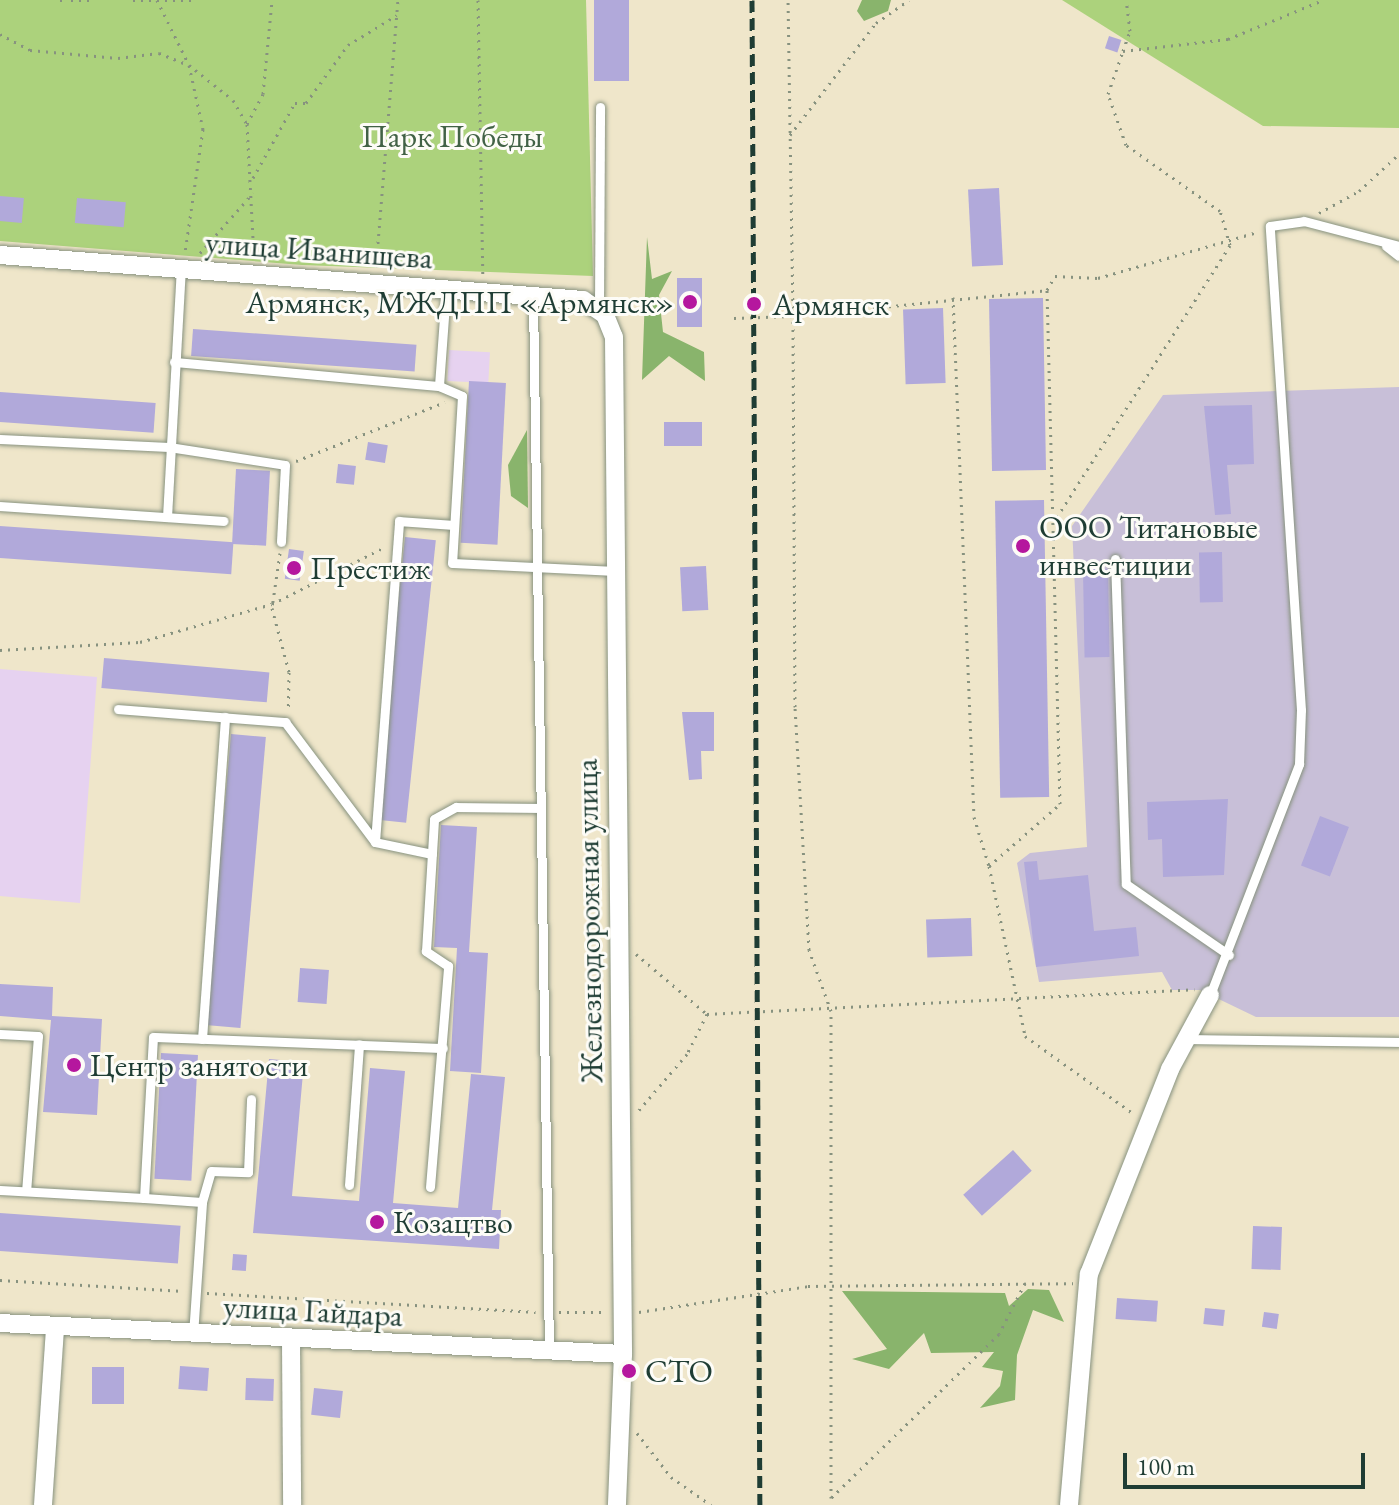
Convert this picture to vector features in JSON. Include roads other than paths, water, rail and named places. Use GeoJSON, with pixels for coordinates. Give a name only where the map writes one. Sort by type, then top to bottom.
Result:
{"type":"FeatureCollection","features":[{"type":"Feature","properties":{"kind":"street","name":"улица Иванищева"},"geometry":{"type":"LineString","coordinates":[[0,255],[583,300],[599,311]]}},
{"type":"Feature","properties":{"kind":"street","name":"Железнодорожная улица"},"geometry":{"type":"LineString","coordinates":[[599,311],[614,337],[623,1312],[617,1505]]}},
{"type":"Feature","properties":{"kind":"street"},"geometry":{"type":"LineString","coordinates":[[1069,1505],[1087,1283],[1212,991]]}},
{"type":"Feature","properties":{"kind":"street","name":"улица Гайдара"},"geometry":{"type":"LineString","coordinates":[[0,1323],[291,1342],[623,1354]]}},
{"type":"Feature","properties":{"kind":"street"},"geometry":{"type":"LineString","coordinates":[[43,1505],[55,1327]]}},
{"type":"Feature","properties":{"kind":"street"},"geometry":{"type":"LineString","coordinates":[[291,1342],[292,1505]]}},
{"type":"Feature","properties":{"kind":"lane"},"geometry":{"type":"LineString","coordinates":[[599,311],[600,107]]}},
{"type":"Feature","properties":{"kind":"lane"},"geometry":{"type":"LineString","coordinates":[[1212,991],[1281,820],[1299,750],[1270,226],[1304,221],[1386,246],[1399,246]]}},
{"type":"Feature","properties":{"kind":"lane"},"geometry":{"type":"LineString","coordinates":[[1386,246],[1399,256]]}},
{"type":"Feature","properties":{"kind":"lane"},"geometry":{"type":"LineString","coordinates":[[167,517],[181,270]]}},
{"type":"Feature","properties":{"kind":"lane"},"geometry":{"type":"LineString","coordinates":[[439,386],[446,290]]}},
{"type":"Feature","properties":{"kind":"lane"},"geometry":{"type":"LineString","coordinates":[[533,297],[538,808],[549,1352]]}},
{"type":"Feature","properties":{"kind":"lane"},"geometry":{"type":"LineString","coordinates":[[174,362],[439,386],[462,396],[452,563],[616,571]]}},
{"type":"Feature","properties":{"kind":"lane"},"geometry":{"type":"LineString","coordinates":[[0,439],[169,447],[285,465],[281,542]]}},
{"type":"Feature","properties":{"kind":"lane"},"geometry":{"type":"LineString","coordinates":[[0,506],[223,521]]}},
{"type":"Feature","properties":{"kind":"lane"},"geometry":{"type":"LineString","coordinates":[[375,842],[399,521],[453,525]]}},
{"type":"Feature","properties":{"kind":"lane"},"geometry":{"type":"LineString","coordinates":[[1115,559],[1126,884],[1229,955]]}},
{"type":"Feature","properties":{"kind":"lane"},"geometry":{"type":"LineString","coordinates":[[118,709],[225,717],[288,727],[375,842],[432,854]]}},
{"type":"Feature","properties":{"kind":"lane"},"geometry":{"type":"LineString","coordinates":[[202,1039],[225,717]]}},
{"type":"Feature","properties":{"kind":"lane"},"geometry":{"type":"LineString","coordinates":[[430,1187],[448,966],[426,951],[432,854],[442,809],[538,808]]}},
{"type":"Feature","properties":{"kind":"lane"},"geometry":{"type":"LineString","coordinates":[[0,1034],[38,1036],[26,1191]]}},
{"type":"Feature","properties":{"kind":"lane"},"geometry":{"type":"LineString","coordinates":[[144,1198],[153,1037],[443,1048]]}},
{"type":"Feature","properties":{"kind":"lane"},"geometry":{"type":"LineString","coordinates":[[1189,1039],[1399,1042]]}},
{"type":"Feature","properties":{"kind":"lane"},"geometry":{"type":"LineString","coordinates":[[349,1185],[359,1044]]}},
{"type":"Feature","properties":{"kind":"lane"},"geometry":{"type":"LineString","coordinates":[[193,1335],[202,1202],[211,1171],[248,1172],[251,1099]]}},
{"type":"Feature","properties":{"kind":"lane"},"geometry":{"type":"LineString","coordinates":[[0,1190],[202,1202]]}},
{"type":"Feature","properties":{"kind":"railway"},"geometry":{"type":"LineString","coordinates":[[752,0],[760,1505]]}},
{"type":"Feature","properties":{"kind":"place","name":"Армянск, МЖДПП «Армянск»"},"geometry":{"type":"Point","coordinates":[690,302]}},
{"type":"Feature","properties":{"kind":"place","name":"Армянск"},"geometry":{"type":"Point","coordinates":[754,304]}},
{"type":"Feature","properties":{"kind":"place","name":"ООО Титановые инвестиции"},"geometry":{"type":"Point","coordinates":[1023,546]}},
{"type":"Feature","properties":{"kind":"place","name":"Престиж"},"geometry":{"type":"Point","coordinates":[294,568]}},
{"type":"Feature","properties":{"kind":"place","name":"Центр занятости"},"geometry":{"type":"Point","coordinates":[74,1065]}},
{"type":"Feature","properties":{"kind":"place","name":"Козацтво"},"geometry":{"type":"Point","coordinates":[377,1222]}},
{"type":"Feature","properties":{"kind":"place","name":"СТО"},"geometry":{"type":"Point","coordinates":[629,1371]}},
{"type":"Feature","properties":{"kind":"park label","name":"Парк Победы"},"geometry":{"type":"Point","coordinates":[452,136]}}]}
